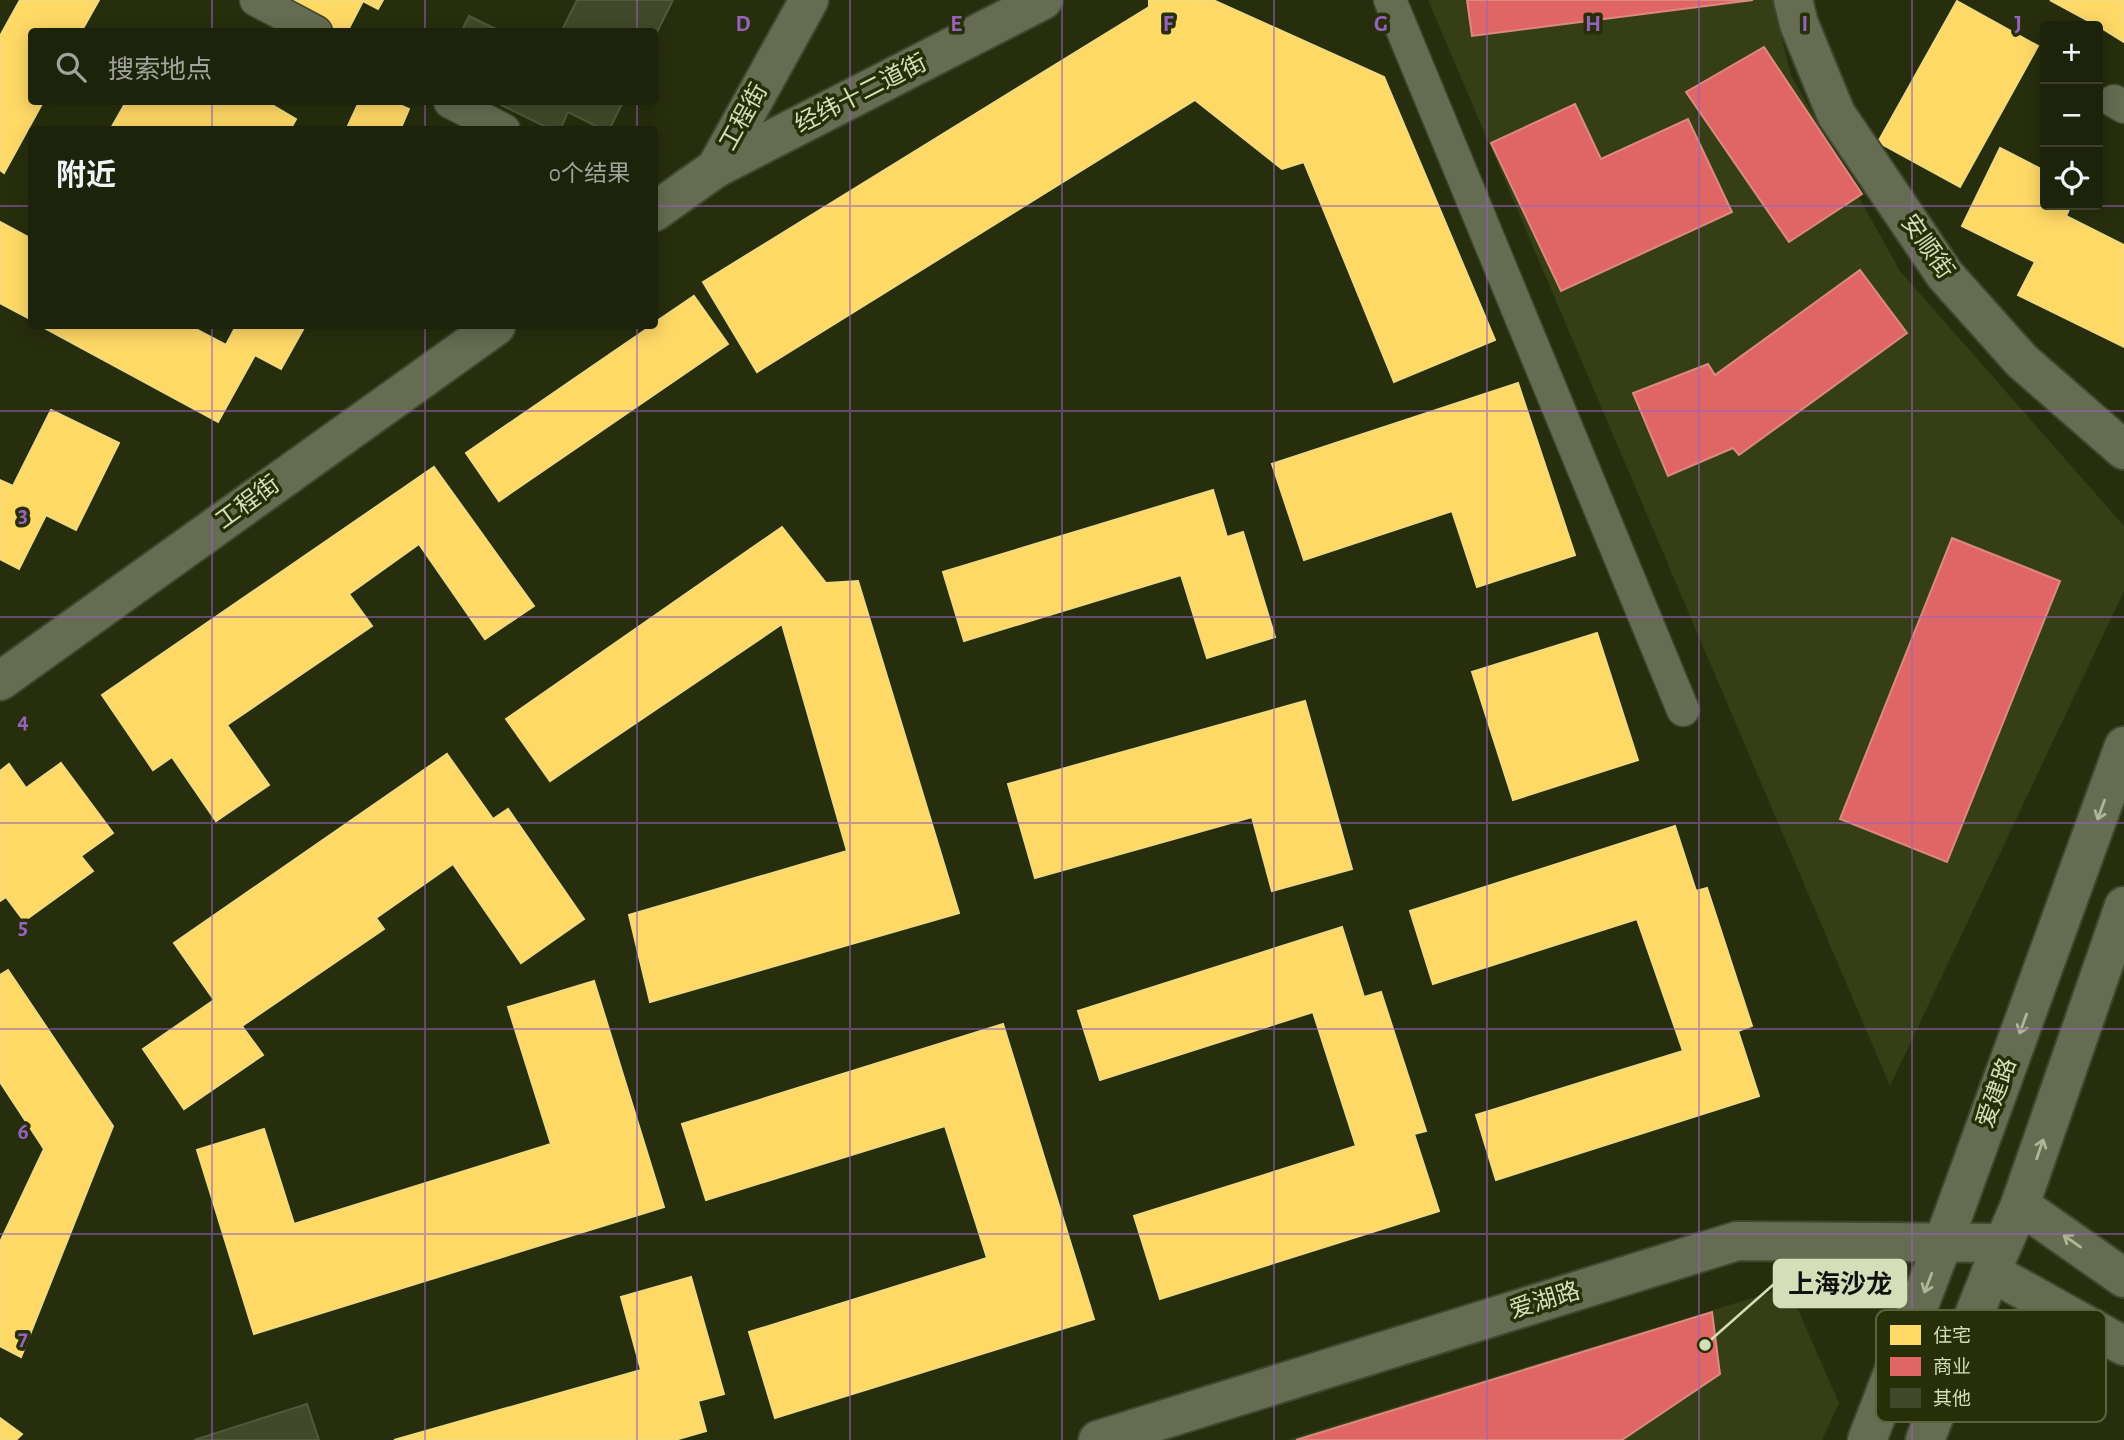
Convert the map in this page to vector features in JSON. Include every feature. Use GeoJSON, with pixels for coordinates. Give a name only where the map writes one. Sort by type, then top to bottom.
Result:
{"type":"FeatureCollection","features":[{"type":"Feature","properties":{"kind":"street"},"geometry":{"type":"LineString","coordinates":[[256,0],[308,28]]}},
{"type":"Feature","properties":{"kind":"street","name":"工程街"},"geometry":{"type":"LineString","coordinates":[[658,208],[716,168],[809,0]]}},
{"type":"Feature","properties":{"kind":"street","name":"经纬十二道街"},"geometry":{"type":"LineString","coordinates":[[716,168],[1043,0]]}},
{"type":"Feature","properties":{"kind":"street"},"geometry":{"type":"LineString","coordinates":[[1390,0],[1683,710]]}},
{"type":"Feature","properties":{"kind":"street","name":"安顺街"},"geometry":{"type":"LineString","coordinates":[[1793,0],[1799,24],[1836,114],[1945,275],[2022,361],[2124,450]]}},
{"type":"Feature","properties":{"kind":"street"},"geometry":{"type":"LineString","coordinates":[[456,105],[496,126]]}},
{"type":"Feature","properties":{"kind":"street","name":"工程街"},"geometry":{"type":"LineString","coordinates":[[0,681],[492,329]]}},
{"type":"Feature","properties":{"kind":"street","name":"爱建路"},"geometry":{"type":"LineString","coordinates":[[1917,1310],[2124,746]]}},
{"type":"Feature","properties":{"kind":"street"},"geometry":{"type":"LineString","coordinates":[[1976,1310],[2020,1205],[2124,906]]}},
{"type":"Feature","properties":{"kind":"street"},"geometry":{"type":"LineString","coordinates":[[2020,1205],[2124,1278]]}},
{"type":"Feature","properties":{"kind":"street","name":"爱湖路"},"geometry":{"type":"LineString","coordinates":[[1098,1440],[1737,1241],[1943,1243],[1997,1257]]}},
{"type":"Feature","properties":{"kind":"street"},"geometry":{"type":"LineString","coordinates":[[1997,1257],[2073,1310]]}},
{"type":"Feature","properties":{"kind":"street"},"geometry":{"type":"LineString","coordinates":[[2106,1333],[2124,1346]]}},
{"type":"Feature","properties":{"kind":"street","name":"爱建路"},"geometry":{"type":"LineString","coordinates":[[1867,1440],[1876,1417]]}},
{"type":"Feature","properties":{"kind":"street"},"geometry":{"type":"LineString","coordinates":[[1925,1440],[1932,1422]]}},
{"type":"Feature","properties":{"kind":"shaded area"},"geometry":{"type":"Polygon","coordinates":[[[1428,0],[1772,0],[1791,75],[1900,271],[2124,526],[2124,591],[1890,1086],[1428,0]]]}},
{"type":"Feature","properties":{"kind":"shaded area"},"geometry":{"type":"Polygon","coordinates":[[[1788,1287],[1839,1403],[1822,1440],[1286,1440],[1788,1287]]]}},
{"type":"Feature","properties":{"kind":"building: 住宅"},"geometry":{"type":"Polygon","coordinates":[[[20,0],[99,0],[83,28],[28,28],[28,105],[41,105],[4,173],[0,170],[0,36],[20,0]]]}},
{"type":"Feature","properties":{"kind":"building: 住宅"},"geometry":{"type":"Polygon","coordinates":[[[276,0],[383,0],[378,9],[363,1],[349,28],[327,28],[276,0]]]}},
{"type":"Feature","properties":{"kind":"building: 住宅"},"geometry":{"type":"Polygon","coordinates":[[[1149,0],[1213,0],[1384,77],[1495,340],[1394,382],[1304,162],[1282,169],[1195,100],[757,372],[703,282],[1149,7],[1149,0]]]}},
{"type":"Feature","properties":{"kind":"building: 住宅"},"geometry":{"type":"Polygon","coordinates":[[[2050,0],[2124,0],[2124,42],[2103,29],[2103,21],[2089,21],[2050,0]]]}},
{"type":"Feature","properties":{"kind":"building: 住宅"},"geometry":{"type":"Polygon","coordinates":[[[1957,1],[2038,46],[1960,187],[1878,142],[1957,1]]]}},
{"type":"Feature","properties":{"kind":"building: 住宅"},"geometry":{"type":"Polygon","coordinates":[[[124,105],[272,105],[296,119],[292,126],[112,126],[124,105]]]}},
{"type":"Feature","properties":{"kind":"building: 住宅"},"geometry":{"type":"Polygon","coordinates":[[[358,105],[400,105],[409,109],[402,126],[348,126],[358,105]]]}},
{"type":"Feature","properties":{"kind":"building: 住宅"},"geometry":{"type":"Polygon","coordinates":[[[2000,148],[2040,168],[2040,210],[2069,210],[2066,216],[2124,245],[2124,347],[2018,295],[2035,262],[1962,226],[2000,148]]]}},
{"type":"Feature","properties":{"kind":"building: 住宅"},"geometry":{"type":"Polygon","coordinates":[[[0,222],[28,237],[28,318],[0,303],[0,222]]]}},
{"type":"Feature","properties":{"kind":"building: 住宅"},"geometry":{"type":"Polygon","coordinates":[[[694,296],[728,344],[499,501],[466,453],[647,329],[658,329],[658,320],[694,296]]]}},
{"type":"Feature","properties":{"kind":"building: 住宅"},"geometry":{"type":"Polygon","coordinates":[[[47,329],[196,329],[226,345],[234,329],[303,329],[281,369],[255,355],[218,422],[47,329]]]}},
{"type":"Feature","properties":{"kind":"building: 住宅"},"geometry":{"type":"Polygon","coordinates":[[[1518,383],[1575,555],[1477,587],[1452,511],[1304,560],[1272,464],[1518,383]]]}},
{"type":"Feature","properties":{"kind":"building: 住宅"},"geometry":{"type":"Polygon","coordinates":[[[51,410],[119,443],[76,530],[46,515],[19,569],[0,559],[0,480],[13,486],[51,410]]]}},
{"type":"Feature","properties":{"kind":"building: 住宅"},"geometry":{"type":"Polygon","coordinates":[[[434,467],[534,606],[485,639],[419,544],[349,594],[372,626],[227,725],[269,785],[216,821],[172,757],[153,770],[102,695],[434,467]]]}},
{"type":"Feature","properties":{"kind":"building: 住宅"},"geometry":{"type":"Polygon","coordinates":[[[1213,490],[1227,537],[1243,532],[1275,637],[1207,658],[1181,575],[964,641],[943,572],[1213,490]]]}},
{"type":"Feature","properties":{"kind":"building: 住宅"},"geometry":{"type":"Polygon","coordinates":[[[782,527],[826,583],[858,581],[959,913],[650,1002],[629,915],[847,851],[782,624],[550,781],[506,719],[782,527]]]}},
{"type":"Feature","properties":{"kind":"building: 住宅"},"geometry":{"type":"Polygon","coordinates":[[[1597,633],[1638,760],[1513,800],[1472,672],[1597,633]]]}},
{"type":"Feature","properties":{"kind":"building: 住宅"},"geometry":{"type":"Polygon","coordinates":[[[1305,701],[1352,869],[1272,891],[1252,817],[1035,878],[1008,784],[1305,701]]]}},
{"type":"Feature","properties":{"kind":"building: 住宅"},"geometry":{"type":"Polygon","coordinates":[[[447,754],[493,819],[508,809],[584,919],[521,963],[453,864],[376,918],[384,929],[242,1026],[263,1055],[184,1109],[143,1049],[214,1000],[174,943],[447,754]]]}},
{"type":"Feature","properties":{"kind":"building: 住宅"},"geometry":{"type":"Polygon","coordinates":[[[61,763],[113,833],[81,856],[93,871],[24,921],[6,897],[0,901],[0,771],[9,764],[26,788],[61,763]]]}},
{"type":"Feature","properties":{"kind":"building: 住宅"},"geometry":{"type":"Polygon","coordinates":[[[1675,826],[1696,891],[1707,888],[1752,1026],[1738,1031],[1759,1096],[1496,1180],[1476,1115],[1683,1051],[1637,919],[1433,984],[1410,911],[1675,826]]]}},
{"type":"Feature","properties":{"kind":"building: 住宅"},"geometry":{"type":"Polygon","coordinates":[[[1342,927],[1364,997],[1381,992],[1426,1131],[1414,1134],[1439,1211],[1160,1299],[1134,1216],[1356,1146],[1313,1012],[1100,1080],[1078,1011],[1342,927]]]}},
{"type":"Feature","properties":{"kind":"building: 住宅"},"geometry":{"type":"Polygon","coordinates":[[[8,970],[113,1126],[21,1357],[0,1346],[0,1242],[44,1149],[0,1082],[0,975],[8,970]]]}},
{"type":"Feature","properties":{"kind":"building: 住宅"},"geometry":{"type":"Polygon","coordinates":[[[594,981],[664,1207],[254,1334],[197,1150],[264,1129],[294,1224],[551,1144],[508,1007],[594,981]]]}},
{"type":"Feature","properties":{"kind":"building: 住宅"},"geometry":{"type":"Polygon","coordinates":[[[1003,1024],[1094,1319],[775,1418],[749,1332],[987,1258],[945,1126],[706,1200],[682,1124],[1003,1024]]]}},
{"type":"Feature","properties":{"kind":"building: 住宅"},"geometry":{"type":"Polygon","coordinates":[[[691,1277],[724,1394],[698,1401],[706,1431],[675,1440],[394,1440],[641,1370],[621,1297],[691,1277]]]}},
{"type":"Feature","properties":{"kind":"building: 住宅"},"geometry":{"type":"Polygon","coordinates":[[[0,1418],[22,1434],[16,1440],[0,1440],[0,1418]]]}},
{"type":"Feature","properties":{"kind":"building: 商业"},"geometry":{"type":"Polygon","coordinates":[[[1467,0],[1753,0],[1472,36],[1467,0]]]}},
{"type":"Feature","properties":{"kind":"building: 商业"},"geometry":{"type":"Polygon","coordinates":[[[1764,47],[1862,194],[1789,242],[1686,92],[1764,47]]]}},
{"type":"Feature","properties":{"kind":"building: 商业"},"geometry":{"type":"Polygon","coordinates":[[[1575,104],[1601,159],[1688,119],[1732,212],[1561,291],[1491,143],[1575,104]]]}},
{"type":"Feature","properties":{"kind":"building: 商业"},"geometry":{"type":"Polygon","coordinates":[[[1860,270],[1907,333],[1739,455],[1733,448],[1668,476],[1633,393],[1708,364],[1715,375],[1860,270]]]}},
{"type":"Feature","properties":{"kind":"building: 商业"},"geometry":{"type":"Polygon","coordinates":[[[1952,538],[2060,581],[1947,862],[1840,819],[1952,538]]]}},
{"type":"Feature","properties":{"kind":"building: 商业"},"geometry":{"type":"Polygon","coordinates":[[[1712,1312],[1720,1374],[1622,1440],[1296,1440],[1712,1312]]]}},
{"type":"Feature","properties":{"kind":"building: 其他"},"geometry":{"type":"Polygon","coordinates":[[[577,0],[673,0],[658,30],[563,28],[577,0]]]}},
{"type":"Feature","properties":{"kind":"building: 其他"},"geometry":{"type":"Polygon","coordinates":[[[469,16],[494,28],[463,28],[469,16]]]}},
{"type":"Feature","properties":{"kind":"building: 其他"},"geometry":{"type":"Polygon","coordinates":[[[501,105],[622,105],[611,126],[596,126],[568,112],[562,126],[544,126],[501,105]]]}},
{"type":"Feature","properties":{"kind":"building: 其他"},"geometry":{"type":"Polygon","coordinates":[[[307,1404],[319,1440],[194,1440],[307,1404]]]}},
{"type":"Feature","properties":{"kind":"place","name":"上海沙龙"},"geometry":{"type":"Point","coordinates":[1705,1345]}}]}
